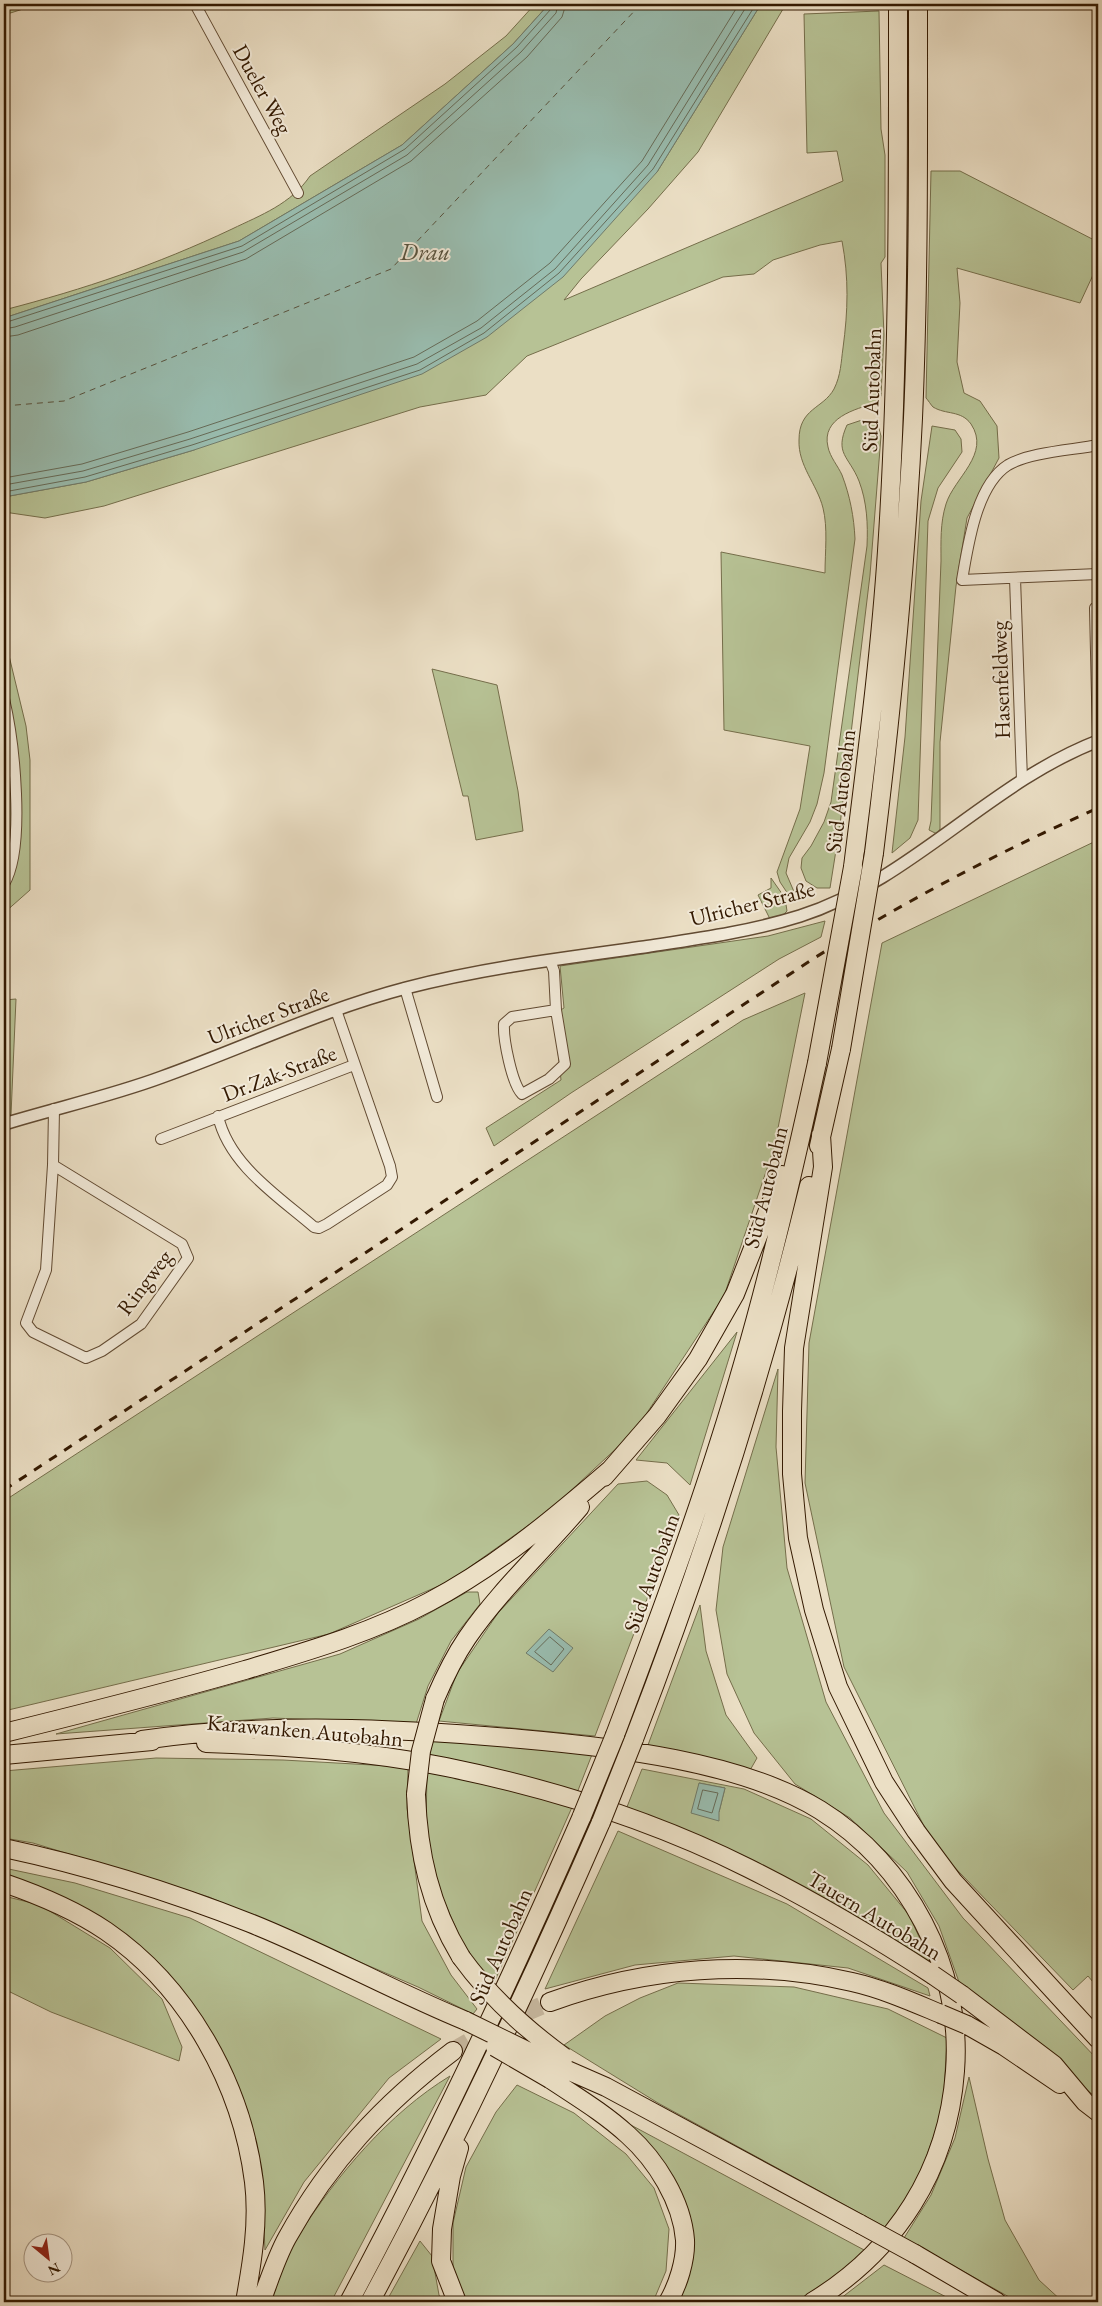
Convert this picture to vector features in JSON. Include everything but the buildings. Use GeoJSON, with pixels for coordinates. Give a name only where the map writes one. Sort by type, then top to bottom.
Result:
{"type":"FeatureCollection","features":[{"type":"Feature","properties":{"kind":"highway","name":"Süd Autobahn"},"geometry":{"type":"LineString","coordinates":[[370,2302],[470,2109],[533,1975],[593,1815],[615,1736],[692,1525],[738,1381],[780,1228],[817,1063],[853,867],[875,684],[887,551],[894,403],[898,239],[898,4]]}},
{"type":"Feature","properties":{"kind":"highway","name":"Süd Autobahn"},"geometry":{"type":"LineString","coordinates":[[349,2302],[455,2097],[513,1974],[593,1815],[634,1739],[714,1518],[790,1265],[841,1049],[874,853],[892,712],[905,554],[913,416],[918,220],[918,4]]}},
{"type":"Feature","properties":{"kind":"highway"},"geometry":{"type":"LineString","coordinates":[[821,1135],[823,1167],[794,1348],[792,1411],[792,1474],[798,1538],[814,1610],[838,1687],[884,1782],[916,1831],[953,1881],[1098,2038]]}},
{"type":"Feature","properties":{"kind":"highway"},"geometry":{"type":"LineString","coordinates":[[668,2302],[680,2273],[685,2241],[680,2216],[671,2194],[646,2154],[558,2067],[484,1987],[461,1957],[443,1924],[426,1878],[420,1846],[416,1794],[420,1751],[434,1699],[467,1638],[501,1594],[561,1529],[657,1416],[698,1359],[735,1294],[766,1220],[781,1178],[799,1144]]}},
{"type":"Feature","properties":{"kind":"highway"},"geometry":{"type":"LineString","coordinates":[[4,1733],[143,1700],[301,1653],[369,1630],[429,1602],[496,1562],[552,1519],[611,1469]]}},
{"type":"Feature","properties":{"kind":"highway"},"geometry":{"type":"LineString","coordinates":[[142,1740],[205,1732],[362,1729],[570,1743],[689,1763],[751,1779],[819,1809],[851,1833],[882,1863],[902,1886],[921,1917],[935,1947],[950,1997],[956,2039],[954,2082],[949,2115],[940,2146],[917,2200],[898,2227],[870,2259],[830,2292],[812,2302]]}},
{"type":"Feature","properties":{"kind":"highway","name":"Karawanken Autobahn"},"geometry":{"type":"LineString","coordinates":[[4,1755],[142,1740],[283,1746],[360,1754],[445,1767],[531,1788],[593,1815]]}},
{"type":"Feature","properties":{"kind":"highway","name":"Tauern Autobahn"},"geometry":{"type":"LineString","coordinates":[[593,1815],[670,1834],[747,1867],[881,1941],[962,1995],[1054,2065],[1092,2107]]}},
{"type":"Feature","properties":{"kind":"highway"},"geometry":{"type":"LineString","coordinates":[[4,1848],[128,1879],[200,1904],[300,1945],[558,2067],[606,2087],[915,2254],[997,2302]]}},
{"type":"Feature","properties":{"kind":"highway"},"geometry":{"type":"LineString","coordinates":[[4,1883],[40,1895],[106,1931],[162,1982],[186,2011],[205,2040],[220,2067],[240,2118],[254,2183],[255,2225],[245,2302]]}},
{"type":"Feature","properties":{"kind":"highway"},"geometry":{"type":"LineString","coordinates":[[550,2002],[607,1984],[655,1974],[720,1969],[762,1968],[852,1982],[904,1998],[967,2025],[1004,2046],[1092,2107]]}},
{"type":"Feature","properties":{"kind":"highway"},"geometry":{"type":"LineString","coordinates":[[425,2004],[496,2035],[558,2067]]}},
{"type":"Feature","properties":{"kind":"highway"},"geometry":{"type":"LineString","coordinates":[[261,2302],[286,2240],[320,2183],[354,2140],[384,2109],[453,2052]]}},
{"type":"Feature","properties":{"kind":"highway"},"geometry":{"type":"LineString","coordinates":[[456,2302],[441,2261],[442,2230],[451,2176],[470,2109]]}},
{"type":"Feature","properties":{"kind":"street","name":"Dueler Weg"},"geometry":{"type":"LineString","coordinates":[[195,4],[298,193]]}},
{"type":"Feature","properties":{"kind":"street"},"geometry":{"type":"LineString","coordinates":[[1098,445],[1052,452],[1021,460],[1008,465],[998,474],[984,497],[976,516],[969,537],[962,580],[1098,574]]}},
{"type":"Feature","properties":{"kind":"street","name":"Hasenfeldweg"},"geometry":{"type":"LineString","coordinates":[[1015,578],[1022,780]]}},
{"type":"Feature","properties":{"kind":"street"},"geometry":{"type":"LineString","coordinates":[[1098,608],[1095,608],[1098,741]]}},
{"type":"Feature","properties":{"kind":"street"},"geometry":{"type":"LineString","coordinates":[[4,699],[15,773],[15,843],[13,864],[4,884]]}},
{"type":"Feature","properties":{"kind":"street","name":"Ulricher Straße"},"geometry":{"type":"LineString","coordinates":[[4,1124],[161,1078],[336,1010],[405,988],[550,960],[742,931],[800,916],[837,902],[879,880],[906,863],[1022,780],[1072,751],[1098,741]]}},
{"type":"Feature","properties":{"kind":"street"},"geometry":{"type":"LineString","coordinates":[[550,960],[554,971],[556,1010],[565,1064],[561,1070],[522,1094],[517,1088],[511,1067],[504,1024],[512,1017],[556,1010]]}},
{"type":"Feature","properties":{"kind":"street"},"geometry":{"type":"LineString","coordinates":[[405,988],[437,1097]]}},
{"type":"Feature","properties":{"kind":"street","name":"Dr.Zak-Straße"},"geometry":{"type":"LineString","coordinates":[[218,1116],[227,1144],[244,1165],[314,1227],[319,1228],[387,1184],[392,1177],[336,1010]]}},
{"type":"Feature","properties":{"kind":"street","name":"Dr.Zak-Straße"},"geometry":{"type":"LineString","coordinates":[[161,1139],[354,1065]]}},
{"type":"Feature","properties":{"kind":"street","name":"Ringweg"},"geometry":{"type":"LineString","coordinates":[[53,1165],[182,1244],[188,1258],[141,1324],[102,1351],[86,1358],[33,1332],[26,1322],[46,1270],[53,1165],[54,1109]]}},
{"type":"Feature","properties":{"kind":"green space"},"geometry":{"type":"Polygon","coordinates":[[[4,4],[39,4],[4,15],[4,4]]]}},
{"type":"Feature","properties":{"kind":"green space"},"geometry":{"type":"Polygon","coordinates":[[[535,4],[549,4],[513,44],[402,145],[239,241],[4,318],[4,310],[92,285],[148,265],[204,242],[275,208],[294,194],[310,176],[445,84],[506,36],[535,4]]]}},
{"type":"Feature","properties":{"kind":"green space"},"geometry":{"type":"Polygon","coordinates":[[[761,4],[786,4],[698,152],[564,300],[843,181],[837,151],[807,153],[804,14],[879,11],[881,129],[885,155],[885,257],[881,263],[884,335],[881,396],[876,403],[841,416],[830,429],[827,437],[829,451],[842,475],[847,491],[853,515],[855,539],[824,773],[817,804],[810,822],[789,858],[786,873],[795,894],[790,897],[780,882],[777,872],[800,809],[810,746],[724,730],[721,552],[825,573],[825,516],[820,499],[801,458],[799,440],[803,421],[812,410],[829,396],[834,389],[839,374],[847,308],[846,268],[842,241],[820,245],[773,260],[754,274],[723,277],[527,356],[486,395],[420,407],[104,506],[45,518],[4,512],[4,497],[86,482],[194,450],[657,172],[761,4]]]}},
{"type":"Feature","properties":{"kind":"green space"},"geometry":{"type":"Polygon","coordinates":[[[931,171],[960,171],[1098,242],[1098,277],[1093,275],[1080,303],[957,268],[960,303],[957,362],[964,393],[980,401],[997,426],[999,458],[967,518],[956,586],[940,742],[940,829],[937,834],[929,830],[931,821],[942,525],[944,511],[950,494],[969,466],[977,446],[976,435],[967,420],[933,407],[926,398],[931,171]]]}},
{"type":"Feature","properties":{"kind":"green space"},"geometry":{"type":"Polygon","coordinates":[[[862,420],[878,425],[881,436],[870,575],[840,825],[830,888],[817,888],[806,881],[801,868],[802,858],[824,822],[831,802],[867,546],[867,521],[864,497],[859,481],[842,449],[843,435],[847,425],[862,420]]]}},
{"type":"Feature","properties":{"kind":"green space"},"geometry":{"type":"Polygon","coordinates":[[[932,426],[955,430],[961,439],[962,452],[938,488],[928,521],[918,820],[910,838],[892,853],[905,737],[921,501],[932,426]]]}},
{"type":"Feature","properties":{"kind":"green space"},"geometry":{"type":"Polygon","coordinates":[[[4,635],[26,726],[30,760],[30,890],[4,913],[4,635]]]}},
{"type":"Feature","properties":{"kind":"green space"},"geometry":{"type":"Polygon","coordinates":[[[432,669],[497,685],[518,791],[523,831],[476,840],[468,796],[463,796],[432,669]]]}},
{"type":"Feature","properties":{"kind":"green space"},"geometry":{"type":"Polygon","coordinates":[[[1098,840],[1098,1988],[1088,1976],[1073,1990],[934,1846],[844,1667],[805,1483],[809,1343],[882,943],[1098,840]]]}},
{"type":"Feature","properties":{"kind":"green space"},"geometry":{"type":"Polygon","coordinates":[[[771,878],[785,898],[787,911],[781,917],[770,919],[758,895],[771,888],[771,878]]]}},
{"type":"Feature","properties":{"kind":"green space"},"geometry":{"type":"Polygon","coordinates":[[[825,921],[821,937],[779,959],[571,1093],[494,1146],[486,1128],[561,1080],[554,1014],[564,1008],[560,966],[768,936],[825,921]]]}},
{"type":"Feature","properties":{"kind":"green space"},"geometry":{"type":"Polygon","coordinates":[[[805,993],[774,1148],[724,1296],[635,1431],[550,1510],[450,1581],[329,1634],[4,1711],[4,1501],[743,1020],[805,993]]]}},
{"type":"Feature","properties":{"kind":"green space"},"geometry":{"type":"Polygon","coordinates":[[[16,999],[11,1115],[4,1117],[4,1000],[16,999]]]}},
{"type":"Feature","properties":{"kind":"green space"},"geometry":{"type":"Polygon","coordinates":[[[737,1332],[690,1485],[667,1463],[636,1460],[737,1332]]]}},
{"type":"Feature","properties":{"kind":"green space"},"geometry":{"type":"Polygon","coordinates":[[[778,1369],[776,1447],[787,1568],[826,1702],[884,1813],[963,1918],[1098,2060],[1098,2099],[959,1982],[939,1926],[907,1872],[850,1818],[795,1784],[754,1733],[727,1674],[716,1610],[723,1547],[778,1369]]]}},
{"type":"Feature","properties":{"kind":"green space"},"geometry":{"type":"Polygon","coordinates":[[[647,1481],[667,1495],[679,1515],[595,1736],[439,1721],[457,1673],[498,1613],[618,1484],[647,1481]]]}},
{"type":"Feature","properties":{"kind":"green space"},"geometry":{"type":"Polygon","coordinates":[[[467,1592],[478,1592],[480,1604],[451,1641],[428,1686],[416,1724],[273,1718],[56,1734],[340,1654],[419,1619],[467,1592]]]}},
{"type":"Feature","properties":{"kind":"green space"},"geometry":{"type":"Polygon","coordinates":[[[700,1605],[706,1651],[726,1715],[757,1758],[749,1772],[648,1745],[700,1605]]]}},
{"type":"Feature","properties":{"kind":"green space"},"geometry":{"type":"Polygon","coordinates":[[[432,1739],[593,1752],[577,1793],[429,1756],[432,1739]]]}},
{"type":"Feature","properties":{"kind":"green space"},"geometry":{"type":"Polygon","coordinates":[[[156,1758],[283,1760],[408,1767],[407,1808],[422,1921],[451,1975],[477,2009],[473,2014],[418,1987],[209,1897],[33,1843],[4,1838],[4,1771],[156,1758]]]}},
{"type":"Feature","properties":{"kind":"green space"},"geometry":{"type":"Polygon","coordinates":[[[642,1769],[744,1789],[811,1819],[868,1865],[909,1915],[931,1963],[783,1877],[625,1812],[642,1769]],[[699,1783],[719,1812],[725,1788],[699,1783]]]}},
{"type":"Feature","properties":{"kind":"green space"},"geometry":{"type":"Polygon","coordinates":[[[427,1771],[497,1785],[573,1805],[493,1985],[464,1947],[438,1887],[426,1831],[427,1771]]]}},
{"type":"Feature","properties":{"kind":"green space"},"geometry":{"type":"Polygon","coordinates":[[[618,1831],[787,1904],[928,1988],[930,1996],[848,1968],[734,1956],[635,1965],[545,1989],[618,1831]]]}},
{"type":"Feature","properties":{"kind":"green space"},"geometry":{"type":"Polygon","coordinates":[[[4,1868],[75,1883],[190,1918],[441,2039],[389,2078],[304,2182],[265,2250],[261,2169],[241,2096],[198,2011],[140,1947],[64,1898],[4,1875],[4,1868]]]}},
{"type":"Feature","properties":{"kind":"green space"},"geometry":{"type":"Polygon","coordinates":[[[4,1896],[40,1905],[110,1948],[162,1999],[182,2047],[179,2061],[51,2012],[4,1989],[4,1896]]]}},
{"type":"Feature","properties":{"kind":"green space"},"geometry":{"type":"Polygon","coordinates":[[[678,1983],[794,1987],[888,2009],[947,2038],[943,2110],[918,2180],[887,2228],[658,2103],[564,2045],[605,2016],[640,1998],[678,1983]]]}},
{"type":"Feature","properties":{"kind":"green space"},"geometry":{"type":"Polygon","coordinates":[[[450,2076],[331,2302],[270,2302],[294,2243],[330,2190],[385,2127],[406,2108],[450,2076]]]}},
{"type":"Feature","properties":{"kind":"green space"},"geometry":{"type":"Polygon","coordinates":[[[969,2077],[988,2159],[1005,2220],[1039,2280],[1063,2302],[1018,2302],[904,2238],[931,2195],[955,2138],[969,2077]]]}},
{"type":"Feature","properties":{"kind":"green space"},"geometry":{"type":"Polygon","coordinates":[[[517,2085],[574,2113],[626,2154],[654,2188],[669,2229],[666,2271],[653,2302],[465,2302],[453,2271],[453,2223],[466,2167],[496,2112],[517,2085]]]}},
{"type":"Feature","properties":{"kind":"green space"},"geometry":{"type":"Polygon","coordinates":[[[629,2124],[866,2251],[825,2285],[796,2302],[676,2302],[688,2274],[671,2178],[629,2124]]]}},
{"type":"Feature","properties":{"kind":"green space"},"geometry":{"type":"Polygon","coordinates":[[[420,2241],[432,2256],[439,2295],[443,2302],[386,2302],[420,2241]]]}},
{"type":"Feature","properties":{"kind":"green space"},"geometry":{"type":"Polygon","coordinates":[[[884,2265],[956,2302],[836,2302],[884,2265]]]}},
{"type":"Feature","properties":{"kind":"water","name":"Drau"},"geometry":{"type":"Polygon","coordinates":[[[549,4],[761,4],[657,172],[563,277],[487,337],[422,374],[194,450],[86,482],[4,497],[4,318],[239,241],[402,145],[513,44],[549,4]]]}},
{"type":"Feature","properties":{"kind":"water"},"geometry":{"type":"Polygon","coordinates":[[[549,1629],[573,1648],[553,1672],[526,1653],[549,1629]]]}},
{"type":"Feature","properties":{"kind":"water"},"geometry":{"type":"Polygon","coordinates":[[[699,1783],[725,1788],[719,1812],[719,1821],[691,1813],[699,1783]]]}},
{"type":"Feature","properties":{"kind":"ferry route"},"geometry":{"type":"LineString","coordinates":[[4,406],[64,401],[391,269],[641,4]]}},
{"type":"Feature","properties":{"kind":"tunnel"},"geometry":{"type":"LineString","coordinates":[[453,2051],[499,2024],[550,2002]]}},
{"type":"Feature","properties":{"kind":"railway"},"geometry":{"type":"LineString","coordinates":[[4,1490],[816,957],[955,877],[1026,841],[1098,808]]}}]}
